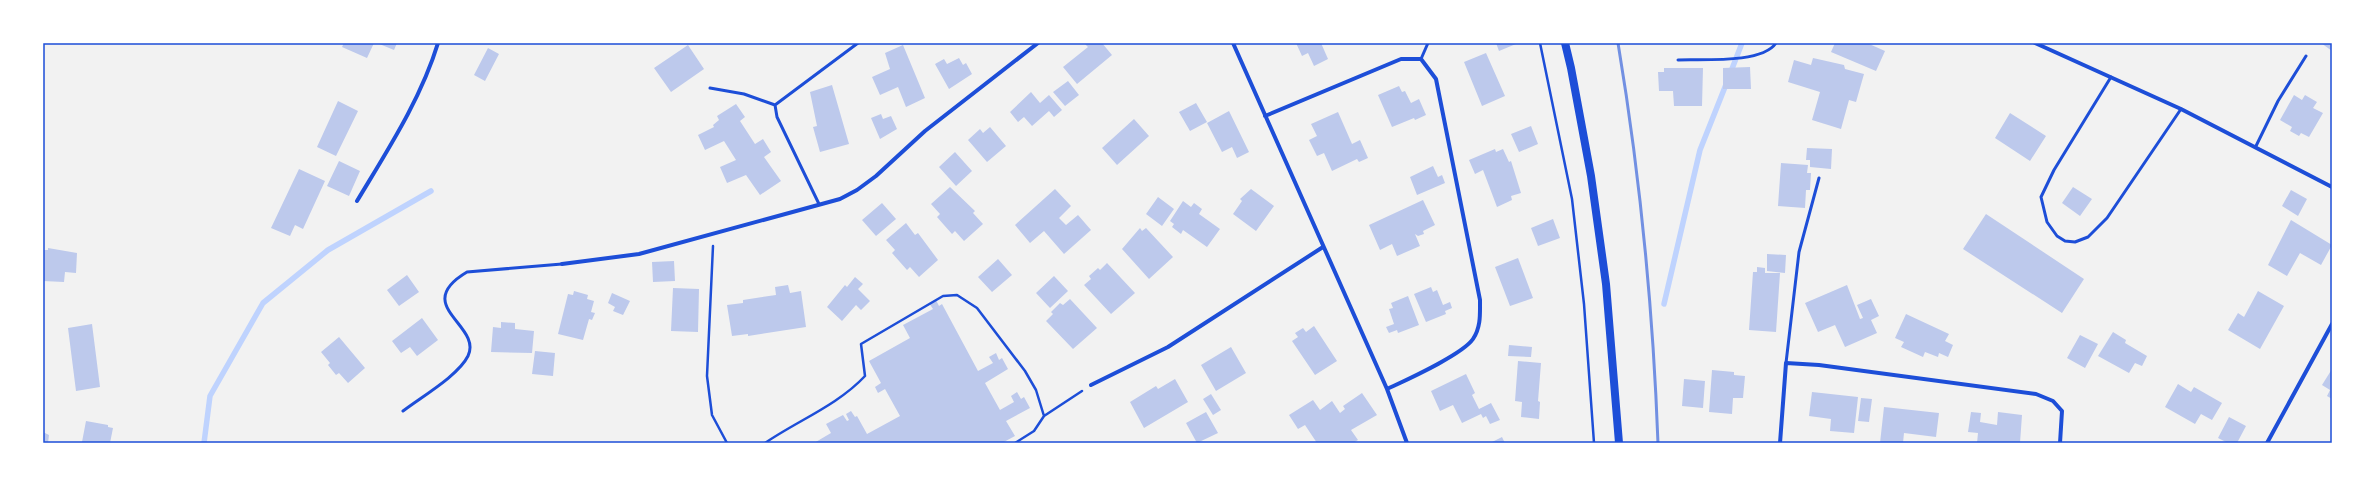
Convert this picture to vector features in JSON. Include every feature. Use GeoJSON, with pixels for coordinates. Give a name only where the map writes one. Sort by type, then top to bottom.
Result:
{"type":"FeatureCollection","features":[{"type":"Feature","properties":{"kind":"main road"},"geometry":{"type":"LineString","coordinates":[[1565,43],[1591,176],[1606,284],[1619,443]]}},
{"type":"Feature","properties":{"kind":"street"},"geometry":{"type":"LineString","coordinates":[[357,201],[402,124],[434,56],[438,43]]}},
{"type":"Feature","properties":{"kind":"street"},"geometry":{"type":"LineString","coordinates":[[562,264],[638,254],[840,199],[857,190],[876,176],[925,131],[1038,43]]}},
{"type":"Feature","properties":{"kind":"street"},"geometry":{"type":"LineString","coordinates":[[1233,43],[1386,389],[1407,443]]}},
{"type":"Feature","properties":{"kind":"street"},"geometry":{"type":"LineString","coordinates":[[2035,43],[2111,76],[2181,109],[2256,146],[2332,187]]}},
{"type":"Feature","properties":{"kind":"street"},"geometry":{"type":"LineString","coordinates":[[1265,116],[1401,59],[1421,59],[1436,79],[1480,300],[1480,323],[1472,340],[1459,351],[1386,389]]}},
{"type":"Feature","properties":{"kind":"street"},"geometry":{"type":"LineString","coordinates":[[1091,385],[1168,347],[1323,247]]}},
{"type":"Feature","properties":{"kind":"street"},"geometry":{"type":"LineString","coordinates":[[2267,443],[2332,324]]}},
{"type":"Feature","properties":{"kind":"street"},"geometry":{"type":"LineString","coordinates":[[1780,443],[1786,364],[1819,365],[2036,394],[2053,401],[2062,411],[2060,443]]}},
{"type":"Feature","properties":{"kind":"lane"},"geometry":{"type":"LineString","coordinates":[[775,105],[858,43]]}},
{"type":"Feature","properties":{"kind":"lane"},"geometry":{"type":"LineString","coordinates":[[1421,59],[1428,43]]}},
{"type":"Feature","properties":{"kind":"lane"},"geometry":{"type":"LineString","coordinates":[[1678,60],[1752,57],[1765,53],[1776,43]]}},
{"type":"Feature","properties":{"kind":"lane"},"geometry":{"type":"LineString","coordinates":[[2256,146],[2278,101],[2306,56]]}},
{"type":"Feature","properties":{"kind":"lane"},"geometry":{"type":"LineString","coordinates":[[2111,76],[2054,170],[2041,197],[2047,222],[2057,236],[2066,241],[2075,242],[2088,237],[2107,218],[2181,109]]}},
{"type":"Feature","properties":{"kind":"lane"},"geometry":{"type":"LineString","coordinates":[[710,88],[744,94],[775,105]]}},
{"type":"Feature","properties":{"kind":"lane"},"geometry":{"type":"LineString","coordinates":[[775,105],[777,117],[819,204]]}},
{"type":"Feature","properties":{"kind":"lane"},"geometry":{"type":"LineString","coordinates":[[1786,364],[1799,252],[1819,178]]}},
{"type":"Feature","properties":{"kind":"lane"},"geometry":{"type":"LineString","coordinates":[[403,411],[456,370],[468,355],[469,340],[445,307],[445,294],[455,280],[466,272],[562,264]]}},
{"type":"Feature","properties":{"kind":"path"},"geometry":{"type":"LineString","coordinates":[[1540,43],[1572,199],[1584,304],[1594,443]]}},
{"type":"Feature","properties":{"kind":"path"},"geometry":{"type":"LineString","coordinates":[[714,233],[707,376],[712,415],[727,443]]}},
{"type":"Feature","properties":{"kind":"path"},"geometry":{"type":"LineString","coordinates":[[765,443],[791,425],[852,390],[865,376],[861,344],[944,296],[957,295],[977,308],[1025,371],[1036,390],[1044,416]]}},
{"type":"Feature","properties":{"kind":"path"},"geometry":{"type":"LineString","coordinates":[[1015,443],[1034,431],[1044,416],[1091,385]]}},
{"type":"Feature","properties":{"kind":"building"},"geometry":{"type":"Polygon","coordinates":[[[344,43],[374,43],[367,58],[342,47],[344,43]]]}},
{"type":"Feature","properties":{"kind":"building"},"geometry":{"type":"Polygon","coordinates":[[[377,43],[397,43],[394,50],[377,43]]]}},
{"type":"Feature","properties":{"kind":"building"},"geometry":{"type":"Polygon","coordinates":[[[1102,43],[1112,55],[1077,84],[1063,67],[1088,47],[1085,44],[1102,43]]]}},
{"type":"Feature","properties":{"kind":"building"},"geometry":{"type":"Polygon","coordinates":[[[1296,43],[1321,43],[1328,59],[1314,66],[1308,53],[1302,56],[1296,43]]]}},
{"type":"Feature","properties":{"kind":"building"},"geometry":{"type":"Polygon","coordinates":[[[1496,43],[1516,43],[1516,44],[1499,51],[1496,43]]]}},
{"type":"Feature","properties":{"kind":"building"},"geometry":{"type":"Polygon","coordinates":[[[1835,43],[1867,43],[1885,51],[1876,71],[1831,52],[1835,43]]]}},
{"type":"Feature","properties":{"kind":"building"},"geometry":{"type":"Polygon","coordinates":[[[2321,43],[2332,43],[2332,51],[2321,43]]]}},
{"type":"Feature","properties":{"kind":"building"},"geometry":{"type":"Polygon","coordinates":[[[688,45],[704,69],[671,92],[654,68],[688,45]]]}},
{"type":"Feature","properties":{"kind":"building"},"geometry":{"type":"Polygon","coordinates":[[[903,45],[925,98],[906,107],[898,87],[880,95],[872,77],[890,69],[885,53],[903,45]]]}},
{"type":"Feature","properties":{"kind":"building"},"geometry":{"type":"Polygon","coordinates":[[[488,48],[499,54],[485,81],[474,75],[488,48]]]}},
{"type":"Feature","properties":{"kind":"building"},"geometry":{"type":"Polygon","coordinates":[[[1486,53],[1505,96],[1482,106],[1464,62],[1486,53]]]}},
{"type":"Feature","properties":{"kind":"building"},"geometry":{"type":"Polygon","coordinates":[[[959,58],[963,65],[966,63],[972,74],[949,89],[935,64],[944,59],[947,64],[959,58]]]}},
{"type":"Feature","properties":{"kind":"building"},"geometry":{"type":"Polygon","coordinates":[[[1813,58],[1844,65],[1845,69],[1864,74],[1856,102],[1849,100],[1841,129],[1812,120],[1820,92],[1788,82],[1794,60],[1811,65],[1813,58]]]}},
{"type":"Feature","properties":{"kind":"building"},"geometry":{"type":"Polygon","coordinates":[[[1750,67],[1751,89],[1723,89],[1723,68],[1750,67]]]}},
{"type":"Feature","properties":{"kind":"building"},"geometry":{"type":"Polygon","coordinates":[[[1664,68],[1703,68],[1702,106],[1674,106],[1673,91],[1659,91],[1658,72],[1664,72],[1664,68]]]}},
{"type":"Feature","properties":{"kind":"building"},"geometry":{"type":"Polygon","coordinates":[[[1068,81],[1079,95],[1065,106],[1053,92],[1068,81]]]}},
{"type":"Feature","properties":{"kind":"building"},"geometry":{"type":"Polygon","coordinates":[[[832,85],[849,144],[820,152],[813,127],[817,126],[810,92],[832,85]]]}},
{"type":"Feature","properties":{"kind":"building"},"geometry":{"type":"Polygon","coordinates":[[[1399,86],[1402,92],[1405,91],[1411,103],[1419,99],[1426,115],[1392,127],[1378,95],[1399,86]]]}},
{"type":"Feature","properties":{"kind":"building"},"geometry":{"type":"Polygon","coordinates":[[[1031,92],[1040,103],[1049,95],[1062,110],[1054,117],[1049,111],[1032,126],[1024,117],[1018,122],[1010,112],[1031,92]]]}},
{"type":"Feature","properties":{"kind":"building"},"geometry":{"type":"Polygon","coordinates":[[[2294,95],[2302,100],[2305,95],[2317,102],[2313,108],[2323,113],[2309,137],[2301,133],[2299,136],[2290,131],[2292,127],[2280,120],[2294,95]]]}},
{"type":"Feature","properties":{"kind":"building"},"geometry":{"type":"Polygon","coordinates":[[[338,101],[358,111],[336,156],[317,147],[338,101]]]}},
{"type":"Feature","properties":{"kind":"building"},"geometry":{"type":"Polygon","coordinates":[[[1196,103],[1207,122],[1190,131],[1179,112],[1196,103]]]}},
{"type":"Feature","properties":{"kind":"building"},"geometry":{"type":"Polygon","coordinates":[[[736,104],[745,117],[740,121],[755,144],[763,139],[771,152],[764,157],[781,181],[760,195],[746,175],[727,183],[720,167],[736,160],[724,141],[705,150],[698,135],[714,127],[713,125],[719,120],[717,116],[736,104]]]}},
{"type":"Feature","properties":{"kind":"building"},"geometry":{"type":"Polygon","coordinates":[[[1229,111],[1249,152],[1237,158],[1232,147],[1222,152],[1207,123],[1229,111]]]}},
{"type":"Feature","properties":{"kind":"building"},"geometry":{"type":"Polygon","coordinates":[[[1338,112],[1352,144],[1360,140],[1368,158],[1359,162],[1357,159],[1332,171],[1324,153],[1317,156],[1309,140],[1317,136],[1311,124],[1338,112]]]}},
{"type":"Feature","properties":{"kind":"building"},"geometry":{"type":"Polygon","coordinates":[[[2010,113],[2046,136],[2030,161],[1995,138],[2010,113]]]}},
{"type":"Feature","properties":{"kind":"building"},"geometry":{"type":"Polygon","coordinates":[[[881,114],[883,119],[891,116],[897,129],[880,139],[871,118],[881,114]]]}},
{"type":"Feature","properties":{"kind":"building"},"geometry":{"type":"Polygon","coordinates":[[[1134,119],[1149,136],[1117,165],[1102,148],[1134,119]]]}},
{"type":"Feature","properties":{"kind":"building"},"geometry":{"type":"Polygon","coordinates":[[[1531,126],[1538,144],[1519,152],[1511,134],[1531,126]]]}},
{"type":"Feature","properties":{"kind":"building"},"geometry":{"type":"Polygon","coordinates":[[[990,127],[1006,146],[987,162],[968,140],[980,129],[983,133],[990,127]]]}},
{"type":"Feature","properties":{"kind":"building"},"geometry":{"type":"Polygon","coordinates":[[[1807,148],[1832,149],[1831,169],[1810,167],[1810,160],[1806,160],[1807,148]]]}},
{"type":"Feature","properties":{"kind":"building"},"geometry":{"type":"Polygon","coordinates":[[[1495,149],[1496,152],[1503,149],[1509,162],[1511,161],[1521,193],[1511,196],[1512,200],[1497,207],[1483,170],[1475,174],[1469,160],[1495,149]]]}},
{"type":"Feature","properties":{"kind":"building"},"geometry":{"type":"Polygon","coordinates":[[[955,152],[972,171],[956,186],[939,167],[955,152]]]}},
{"type":"Feature","properties":{"kind":"building"},"geometry":{"type":"Polygon","coordinates":[[[339,161],[360,171],[349,196],[327,186],[339,161]]]}},
{"type":"Feature","properties":{"kind":"building"},"geometry":{"type":"Polygon","coordinates":[[[1781,163],[1808,165],[1807,173],[1811,173],[1810,190],[1806,190],[1805,208],[1778,206],[1781,163]]]}},
{"type":"Feature","properties":{"kind":"building"},"geometry":{"type":"Polygon","coordinates":[[[1433,166],[1438,177],[1442,175],[1445,183],[1417,195],[1410,177],[1433,166]]]}},
{"type":"Feature","properties":{"kind":"building"},"geometry":{"type":"Polygon","coordinates":[[[299,169],[325,181],[303,229],[295,225],[290,236],[271,228],[299,169]]]}},
{"type":"Feature","properties":{"kind":"building"},"geometry":{"type":"Polygon","coordinates":[[[950,187],[975,211],[973,213],[983,224],[964,241],[955,231],[952,234],[937,217],[940,214],[931,204],[950,187]]]}},
{"type":"Feature","properties":{"kind":"building"},"geometry":{"type":"Polygon","coordinates":[[[2073,187],[2092,199],[2080,216],[2062,203],[2073,187]]]}},
{"type":"Feature","properties":{"kind":"building"},"geometry":{"type":"Polygon","coordinates":[[[1055,189],[1071,206],[1059,218],[1066,225],[1078,215],[1091,230],[1064,254],[1044,231],[1030,243],[1015,225],[1055,189]]]}},
{"type":"Feature","properties":{"kind":"building"},"geometry":{"type":"Polygon","coordinates":[[[1251,189],[1274,206],[1256,231],[1233,214],[1242,201],[1240,199],[1251,189]]]}},
{"type":"Feature","properties":{"kind":"building"},"geometry":{"type":"Polygon","coordinates":[[[2291,190],[2307,199],[2298,216],[2282,206],[2291,190]]]}},
{"type":"Feature","properties":{"kind":"building"},"geometry":{"type":"Polygon","coordinates":[[[1158,197],[1174,209],[1162,226],[1146,214],[1158,197]]]}},
{"type":"Feature","properties":{"kind":"building"},"geometry":{"type":"Polygon","coordinates":[[[1423,200],[1435,225],[1423,231],[1424,234],[1418,236],[1415,234],[1420,246],[1397,256],[1392,244],[1380,250],[1369,225],[1423,200]]]}},
{"type":"Feature","properties":{"kind":"building"},"geometry":{"type":"Polygon","coordinates":[[[1183,201],[1191,207],[1194,203],[1202,209],[1199,214],[1220,229],[1207,247],[1183,230],[1181,234],[1172,227],[1174,224],[1170,221],[1183,201]]]}},
{"type":"Feature","properties":{"kind":"building"},"geometry":{"type":"Polygon","coordinates":[[[882,203],[896,219],[876,236],[862,220],[882,203]]]}},
{"type":"Feature","properties":{"kind":"building"},"geometry":{"type":"Polygon","coordinates":[[[1986,214],[2084,279],[2062,313],[1963,249],[1986,214]]]}},
{"type":"Feature","properties":{"kind":"building"},"geometry":{"type":"Polygon","coordinates":[[[1553,219],[1560,238],[1538,246],[1531,228],[1553,219]]]}},
{"type":"Feature","properties":{"kind":"building"},"geometry":{"type":"Polygon","coordinates":[[[2291,220],[2332,245],[2321,265],[2300,253],[2287,276],[2268,265],[2291,220]]]}},
{"type":"Feature","properties":{"kind":"building"},"geometry":{"type":"Polygon","coordinates":[[[906,223],[915,235],[918,233],[938,260],[919,277],[910,267],[907,270],[892,253],[895,250],[886,240],[906,223]]]}},
{"type":"Feature","properties":{"kind":"building"},"geometry":{"type":"Polygon","coordinates":[[[1140,228],[1142,231],[1146,228],[1173,257],[1149,279],[1122,249],[1140,228]]]}},
{"type":"Feature","properties":{"kind":"building"},"geometry":{"type":"Polygon","coordinates":[[[48,248],[77,253],[76,273],[65,272],[64,282],[43,281],[43,250],[48,250],[48,248]]]}},
{"type":"Feature","properties":{"kind":"building"},"geometry":{"type":"Polygon","coordinates":[[[1767,254],[1786,255],[1785,273],[1767,271],[1767,254]]]}},
{"type":"Feature","properties":{"kind":"building"},"geometry":{"type":"Polygon","coordinates":[[[1518,258],[1533,298],[1510,306],[1495,267],[1518,258]]]}},
{"type":"Feature","properties":{"kind":"building"},"geometry":{"type":"Polygon","coordinates":[[[998,259],[1012,275],[992,292],[978,277],[998,259]]]}},
{"type":"Feature","properties":{"kind":"building"},"geometry":{"type":"Polygon","coordinates":[[[674,261],[675,281],[653,282],[652,262],[674,261]]]}},
{"type":"Feature","properties":{"kind":"building"},"geometry":{"type":"Polygon","coordinates":[[[1107,263],[1135,293],[1111,314],[1084,285],[1091,279],[1089,276],[1098,268],[1100,270],[1107,263]]]}},
{"type":"Feature","properties":{"kind":"building"},"geometry":{"type":"Polygon","coordinates":[[[1757,267],[1765,268],[1765,273],[1780,273],[1776,332],[1749,330],[1753,272],[1757,272],[1757,267]]]}},
{"type":"Feature","properties":{"kind":"building"},"geometry":{"type":"Polygon","coordinates":[[[407,275],[419,292],[399,306],[387,290],[407,275]]]}},
{"type":"Feature","properties":{"kind":"building"},"geometry":{"type":"Polygon","coordinates":[[[1054,276],[1068,291],[1050,308],[1036,293],[1054,276]]]}},
{"type":"Feature","properties":{"kind":"building"},"geometry":{"type":"Polygon","coordinates":[[[855,277],[863,284],[858,289],[870,301],[861,310],[856,305],[842,321],[827,307],[845,285],[847,287],[855,277]]]}},
{"type":"Feature","properties":{"kind":"building"},"geometry":{"type":"Polygon","coordinates":[[[788,285],[790,293],[801,291],[806,327],[748,336],[748,334],[732,336],[727,305],[743,303],[743,300],[776,295],[775,287],[788,285]]]}},
{"type":"Feature","properties":{"kind":"building"},"geometry":{"type":"Polygon","coordinates":[[[1847,285],[1860,319],[1863,318],[1857,305],[1871,299],[1879,316],[1871,320],[1877,333],[1845,347],[1835,325],[1818,332],[1805,303],[1847,285]]]}},
{"type":"Feature","properties":{"kind":"building"},"geometry":{"type":"Polygon","coordinates":[[[1431,287],[1433,292],[1437,290],[1443,305],[1450,302],[1452,308],[1445,311],[1446,314],[1426,322],[1414,294],[1431,287]]]}},
{"type":"Feature","properties":{"kind":"building"},"geometry":{"type":"Polygon","coordinates":[[[673,288],[699,289],[698,332],[671,331],[673,288]]]}},
{"type":"Feature","properties":{"kind":"building"},"geometry":{"type":"Polygon","coordinates":[[[574,291],[588,295],[587,299],[594,301],[591,312],[595,313],[592,320],[589,319],[583,340],[558,334],[568,294],[573,295],[574,291]]]}},
{"type":"Feature","properties":{"kind":"building"},"geometry":{"type":"Polygon","coordinates":[[[2258,291],[2284,306],[2260,349],[2228,330],[2238,313],[2244,317],[2258,291]]]}},
{"type":"Feature","properties":{"kind":"building"},"geometry":{"type":"Polygon","coordinates":[[[612,293],[630,301],[623,315],[613,311],[615,307],[608,303],[612,293]]]}},
{"type":"Feature","properties":{"kind":"building"},"geometry":{"type":"Polygon","coordinates":[[[1408,296],[1419,325],[1398,333],[1397,330],[1389,333],[1386,327],[1394,324],[1389,309],[1393,308],[1391,303],[1408,296]]]}},
{"type":"Feature","properties":{"kind":"building"},"geometry":{"type":"Polygon","coordinates":[[[1070,299],[1097,328],[1073,349],[1046,321],[1053,314],[1051,312],[1060,303],[1063,305],[1070,299]]]}},
{"type":"Feature","properties":{"kind":"building"},"geometry":{"type":"Polygon","coordinates":[[[936,300],[939,306],[942,304],[978,371],[993,363],[989,357],[996,353],[999,360],[1002,358],[1008,369],[985,383],[1000,410],[1014,402],[1011,396],[1017,392],[1021,399],[1024,397],[1030,408],[1006,421],[1015,436],[1002,443],[814,443],[831,433],[826,424],[843,415],[847,421],[849,420],[846,414],[851,411],[855,417],[857,416],[867,434],[900,416],[885,389],[878,393],[875,387],[881,383],[869,361],[910,338],[903,325],[933,309],[929,303],[936,300]]]}},
{"type":"Feature","properties":{"kind":"building"},"geometry":{"type":"Polygon","coordinates":[[[1906,314],[1949,334],[1945,341],[1953,345],[1948,357],[1939,353],[1938,357],[1925,352],[1923,357],[1901,347],[1904,342],[1895,338],[1906,314]]]}},
{"type":"Feature","properties":{"kind":"building"},"geometry":{"type":"Polygon","coordinates":[[[422,318],[438,340],[417,356],[410,347],[401,353],[392,341],[422,318]]]}},
{"type":"Feature","properties":{"kind":"building"},"geometry":{"type":"Polygon","coordinates":[[[501,322],[515,323],[515,329],[534,331],[532,353],[491,352],[493,327],[501,328],[501,322]]]}},
{"type":"Feature","properties":{"kind":"building"},"geometry":{"type":"Polygon","coordinates":[[[92,324],[100,387],[76,391],[68,328],[92,324]]]}},
{"type":"Feature","properties":{"kind":"building"},"geometry":{"type":"Polygon","coordinates":[[[1314,326],[1337,361],[1315,375],[1292,341],[1298,337],[1295,333],[1303,328],[1306,332],[1314,326]]]}},
{"type":"Feature","properties":{"kind":"building"},"geometry":{"type":"Polygon","coordinates":[[[2113,332],[2126,340],[2125,343],[2147,356],[2142,366],[2135,363],[2129,373],[2098,356],[2113,332]]]}},
{"type":"Feature","properties":{"kind":"building"},"geometry":{"type":"Polygon","coordinates":[[[2080,335],[2098,344],[2085,368],[2067,358],[2080,335]]]}},
{"type":"Feature","properties":{"kind":"building"},"geometry":{"type":"Polygon","coordinates":[[[339,337],[365,368],[348,383],[339,373],[336,375],[328,365],[330,363],[321,352],[339,337]]]}},
{"type":"Feature","properties":{"kind":"building"},"geometry":{"type":"Polygon","coordinates":[[[1509,345],[1532,347],[1531,357],[1508,356],[1509,345]]]}},
{"type":"Feature","properties":{"kind":"building"},"geometry":{"type":"Polygon","coordinates":[[[1231,347],[1246,373],[1216,391],[1201,365],[1231,347]]]}},
{"type":"Feature","properties":{"kind":"building"},"geometry":{"type":"Polygon","coordinates":[[[535,351],[555,353],[553,376],[532,374],[535,351]]]}},
{"type":"Feature","properties":{"kind":"building"},"geometry":{"type":"Polygon","coordinates":[[[1518,361],[1541,363],[1538,401],[1540,402],[1539,419],[1521,417],[1522,402],[1515,401],[1518,361]]]}},
{"type":"Feature","properties":{"kind":"building"},"geometry":{"type":"Polygon","coordinates":[[[2332,369],[2332,399],[2327,396],[2330,390],[2322,385],[2332,369]]]}},
{"type":"Feature","properties":{"kind":"building"},"geometry":{"type":"Polygon","coordinates":[[[1712,370],[1734,372],[1734,375],[1745,376],[1743,398],[1733,398],[1732,414],[1709,412],[1712,370]]]}},
{"type":"Feature","properties":{"kind":"building"},"geometry":{"type":"Polygon","coordinates":[[[1466,374],[1475,393],[1472,395],[1479,409],[1491,403],[1500,420],[1490,424],[1486,416],[1483,418],[1481,414],[1462,423],[1453,405],[1440,411],[1431,391],[1466,374]]]}},
{"type":"Feature","properties":{"kind":"building"},"geometry":{"type":"Polygon","coordinates":[[[1175,379],[1188,402],[1144,428],[1130,402],[1156,386],[1158,389],[1175,379]]]}},
{"type":"Feature","properties":{"kind":"building"},"geometry":{"type":"Polygon","coordinates":[[[1684,379],[1705,381],[1703,408],[1682,406],[1684,379]]]}},
{"type":"Feature","properties":{"kind":"building"},"geometry":{"type":"Polygon","coordinates":[[[2178,384],[2191,392],[2194,387],[2222,403],[2212,420],[2201,414],[2195,424],[2165,407],[2178,384]]]}},
{"type":"Feature","properties":{"kind":"building"},"geometry":{"type":"Polygon","coordinates":[[[1812,392],[1858,397],[1854,433],[1830,431],[1831,419],[1809,416],[1812,392]]]}},
{"type":"Feature","properties":{"kind":"building"},"geometry":{"type":"Polygon","coordinates":[[[1362,393],[1377,415],[1351,430],[1358,440],[1353,443],[1317,443],[1305,425],[1298,429],[1289,415],[1313,400],[1320,410],[1332,401],[1340,413],[1345,409],[1343,406],[1362,393]]]}},
{"type":"Feature","properties":{"kind":"building"},"geometry":{"type":"Polygon","coordinates":[[[1211,394],[1221,410],[1213,415],[1203,399],[1211,394]]]}},
{"type":"Feature","properties":{"kind":"building"},"geometry":{"type":"Polygon","coordinates":[[[1861,398],[1872,399],[1869,422],[1858,421],[1861,398]]]}},
{"type":"Feature","properties":{"kind":"building"},"geometry":{"type":"Polygon","coordinates":[[[1884,407],[1939,413],[1936,437],[1904,433],[1903,443],[1880,443],[1884,407]]]}},
{"type":"Feature","properties":{"kind":"building"},"geometry":{"type":"Polygon","coordinates":[[[1206,412],[1218,433],[1197,443],[1186,423],[1206,412]]]}},
{"type":"Feature","properties":{"kind":"building"},"geometry":{"type":"Polygon","coordinates":[[[1971,412],[1981,413],[1980,422],[1997,425],[1998,412],[2022,415],[2020,443],[1977,443],[1978,433],[1968,432],[1971,412]]]}},
{"type":"Feature","properties":{"kind":"building"},"geometry":{"type":"Polygon","coordinates":[[[2229,417],[2246,426],[2237,443],[2228,443],[2218,438],[2229,417]]]}},
{"type":"Feature","properties":{"kind":"building"},"geometry":{"type":"Polygon","coordinates":[[[86,421],[108,425],[108,427],[113,428],[110,443],[82,442],[86,421]]]}},
{"type":"Feature","properties":{"kind":"building"},"geometry":{"type":"Polygon","coordinates":[[[43,432],[49,435],[48,443],[43,443],[43,432]]]}},
{"type":"Feature","properties":{"kind":"building"},"geometry":{"type":"Polygon","coordinates":[[[1502,437],[1505,443],[1490,443],[1502,437]]]}},
{"type":"Feature","properties":{"kind":"waterway"},"geometry":{"type":"LineString","coordinates":[[1730,74],[1742,43]]}},
{"type":"Feature","properties":{"kind":"waterway"},"geometry":{"type":"LineString","coordinates":[[1664,304],[1700,150],[1727,82]]}},
{"type":"Feature","properties":{"kind":"waterway"},"geometry":{"type":"LineString","coordinates":[[204,443],[210,396],[263,303],[328,250],[431,191]]}},
{"type":"Feature","properties":{"kind":"railway"},"geometry":{"type":"LineString","coordinates":[[1618,43],[1639,192],[1653,343],[1658,443]]}}]}
